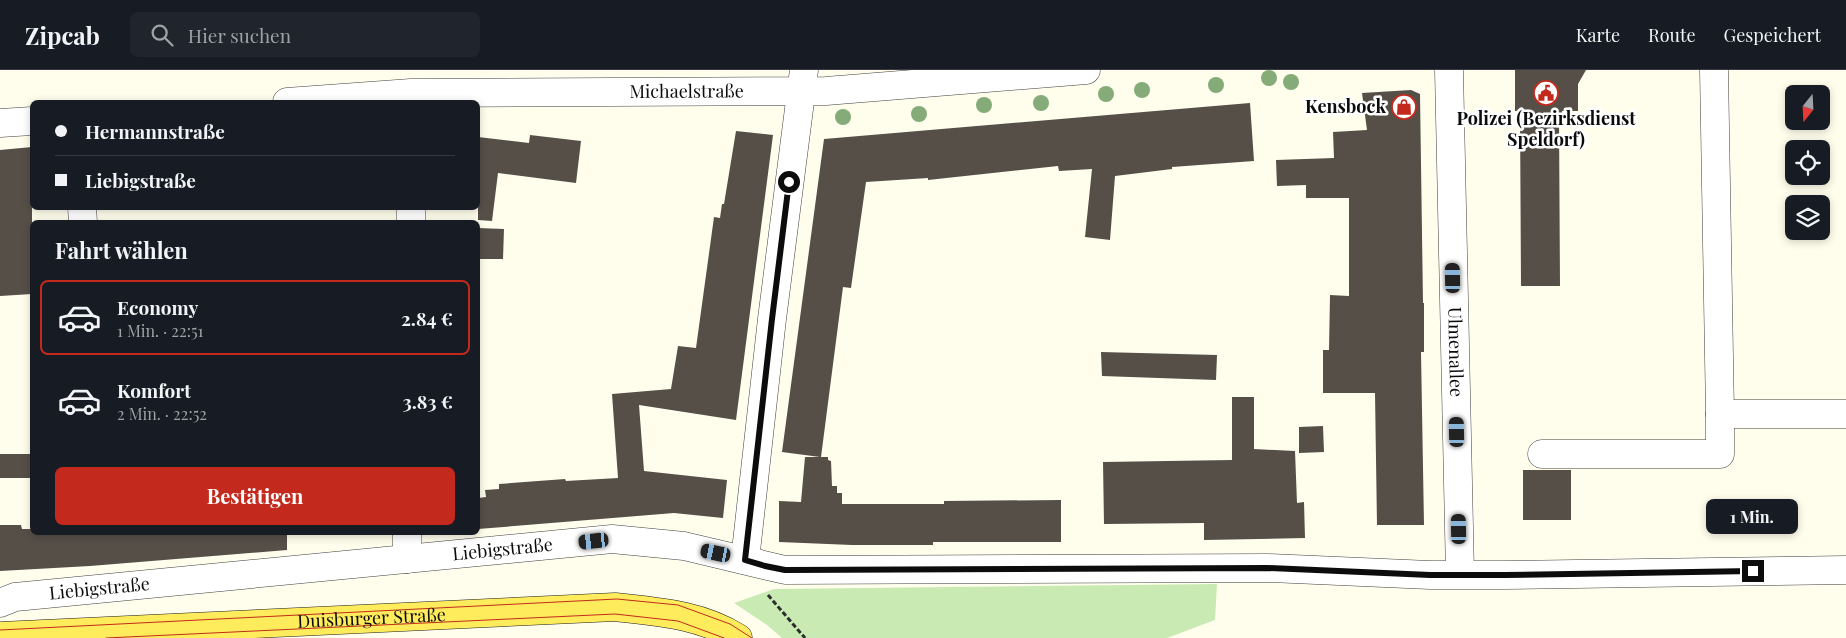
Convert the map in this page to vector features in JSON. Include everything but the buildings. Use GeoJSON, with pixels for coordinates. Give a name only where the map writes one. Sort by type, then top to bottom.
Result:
{"type":"FeatureCollection","features":[{"type":"Feature","properties":{"kind":"main road","name":"Duisburger Straße"},"geometry":{"type":"LineString","coordinates":[[0,636],[615,607],[676,614],[725,630],[738,638]]}},
{"type":"Feature","properties":{"kind":"street","name":"Michaelstraße"},"geometry":{"type":"LineString","coordinates":[[305,100],[410,88],[803,81],[1086,70]]}},
{"type":"Feature","properties":{"kind":"street","name":"Ulmenallee"},"geometry":{"type":"LineString","coordinates":[[1449,70],[1460,574]]}},
{"type":"Feature","properties":{"kind":"street"},"geometry":{"type":"LineString","coordinates":[[1542,454],[1720,454],[1714,70]]}},
{"type":"Feature","properties":{"kind":"street"},"geometry":{"type":"LineString","coordinates":[[745,560],[772,319],[803,81]]}},
{"type":"Feature","properties":{"kind":"street"},"geometry":{"type":"LineString","coordinates":[[0,123],[30,121]]}},
{"type":"Feature","properties":{"kind":"street"},"geometry":{"type":"LineString","coordinates":[[1720,414],[1846,414]]}},
{"type":"Feature","properties":{"kind":"street"},"geometry":{"type":"LineString","coordinates":[[406,535],[406,559]]}},
{"type":"Feature","properties":{"kind":"street","name":"Liebigstraße"},"geometry":{"type":"LineString","coordinates":[[0,603],[15,597],[612,539],[684,546],[785,570],[1268,568],[1430,575],[1846,570]]}},
{"type":"Feature","properties":{"kind":"path"},"geometry":{"type":"LineString","coordinates":[[745,560],[769,596],[805,638]]}},
{"type":"Feature","properties":{"kind":"green space"},"geometry":{"type":"Polygon","coordinates":[[[1217,584],[1215,620],[1167,638],[782,638],[767,625],[734,603],[774,589],[1217,584]]]}},
{"type":"Feature","properties":{"kind":"tram line"},"geometry":{"type":"LineString","coordinates":[[0,630],[617,599],[678,605],[730,624],[752,638]]}},
{"type":"Feature","properties":{"kind":"tram line"},"geometry":{"type":"LineString","coordinates":[[106,638],[615,614],[678,621],[724,638]]}},
{"type":"Feature","properties":{"kind":"place","name":"Polizei (Bezirksdienst Speldorf)"},"geometry":{"type":"Point","coordinates":[1546,93]}},
{"type":"Feature","properties":{"kind":"place","name":"Kensbock"},"geometry":{"type":"Point","coordinates":[1404,107]}},
{"type":"Feature","properties":{"kind":"route"},"geometry":{"type":"LineString","coordinates":[[789,182],[745,560],[785,570],[1268,568],[1430,575],[1753,571]]}}]}
